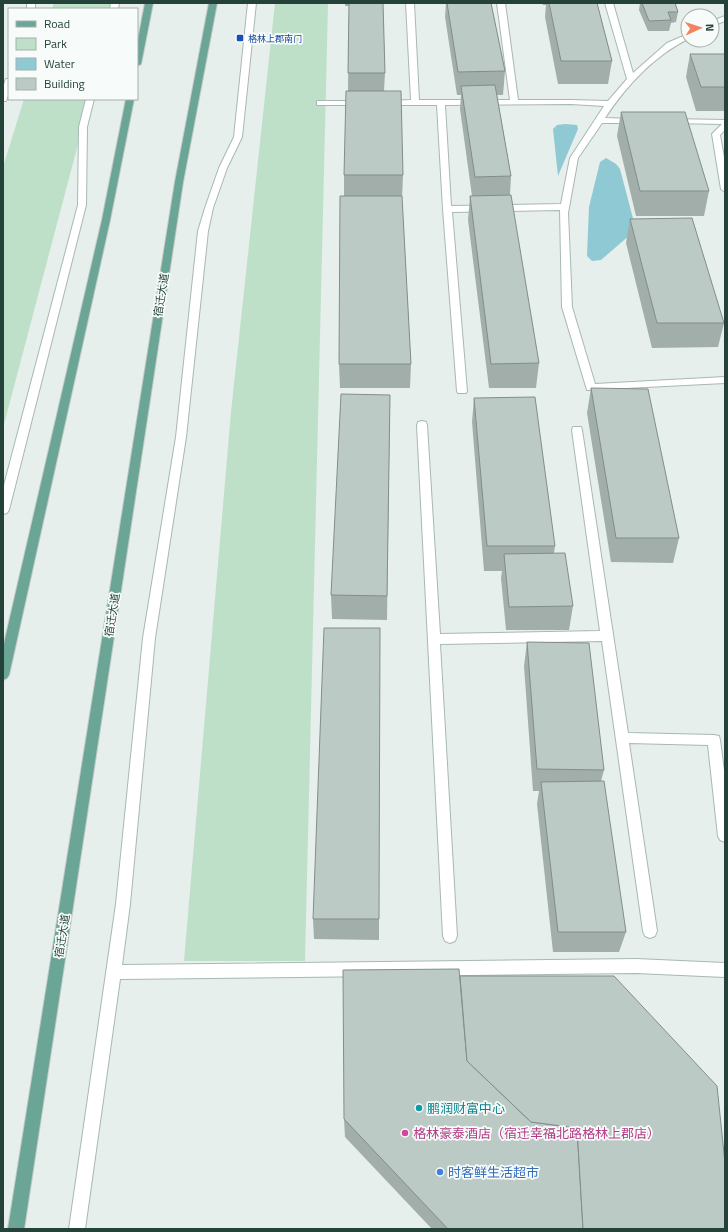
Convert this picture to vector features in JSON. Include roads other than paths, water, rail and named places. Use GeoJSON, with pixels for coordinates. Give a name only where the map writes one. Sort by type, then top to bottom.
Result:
{"type":"FeatureCollection","features":[{"type":"Feature","properties":{"kind":"main road"},"geometry":{"type":"LineString","coordinates":[[138,59],[149,3]]}},
{"type":"Feature","properties":{"kind":"main road","name":"宿迁大道"},"geometry":{"type":"LineString","coordinates":[[16,1229],[179,182],[213,3]]}},
{"type":"Feature","properties":{"kind":"main road"},"geometry":{"type":"LineString","coordinates":[[3,675],[106,220],[130,100]]}},
{"type":"Feature","properties":{"kind":"lane"},"geometry":{"type":"LineString","coordinates":[[77,1229],[123,904],[149,638],[181,437],[203,232],[209,208],[223,168],[238,138],[252,3]]}},
{"type":"Feature","properties":{"kind":"lane"},"geometry":{"type":"LineString","coordinates":[[410,3],[415,102]]}},
{"type":"Feature","properties":{"kind":"lane"},"geometry":{"type":"LineString","coordinates":[[501,3],[514,102]]}},
{"type":"Feature","properties":{"kind":"lane"},"geometry":{"type":"LineString","coordinates":[[609,3],[632,80]]}},
{"type":"Feature","properties":{"kind":"lane"},"geometry":{"type":"LineString","coordinates":[[680,40],[670,45],[632,80],[610,104],[574,158],[565,207],[567,307],[591,388],[725,380]]}},
{"type":"Feature","properties":{"kind":"lane"},"geometry":{"type":"LineString","coordinates":[[3,99],[8,84]]}},
{"type":"Feature","properties":{"kind":"lane"},"geometry":{"type":"LineString","coordinates":[[3,510],[82,204],[83,127],[90,100]]}},
{"type":"Feature","properties":{"kind":"lane"},"geometry":{"type":"LineString","coordinates":[[441,102],[447,209],[462,391]]}},
{"type":"Feature","properties":{"kind":"lane"},"geometry":{"type":"LineString","coordinates":[[320,103],[571,102],[610,104]]}},
{"type":"Feature","properties":{"kind":"lane"},"geometry":{"type":"LineString","coordinates":[[599,120],[646,121]]}},
{"type":"Feature","properties":{"kind":"lane"},"geometry":{"type":"LineString","coordinates":[[662,121],[725,122]]}},
{"type":"Feature","properties":{"kind":"lane"},"geometry":{"type":"LineString","coordinates":[[725,126],[716,134],[725,189]]}},
{"type":"Feature","properties":{"kind":"lane"},"geometry":{"type":"LineString","coordinates":[[447,209],[565,207]]}},
{"type":"Feature","properties":{"kind":"lane"},"geometry":{"type":"LineString","coordinates":[[422,425],[450,936]]}},
{"type":"Feature","properties":{"kind":"lane"},"geometry":{"type":"LineString","coordinates":[[577,430],[650,931]]}},
{"type":"Feature","properties":{"kind":"lane"},"geometry":{"type":"LineString","coordinates":[[433,639],[607,636]]}},
{"type":"Feature","properties":{"kind":"lane"},"geometry":{"type":"LineString","coordinates":[[622,738],[719,740],[725,836]]}},
{"type":"Feature","properties":{"kind":"lane"},"geometry":{"type":"LineString","coordinates":[[113,972],[636,966],[725,970]]}},
{"type":"Feature","properties":{"kind":"water"},"geometry":{"type":"Polygon","coordinates":[[[557,125],[577,125],[578,129],[558,176],[553,129],[557,125]]]}},
{"type":"Feature","properties":{"kind":"water"},"geometry":{"type":"Polygon","coordinates":[[[606,158],[616,164],[620,169],[635,226],[631,234],[601,260],[592,261],[587,256],[589,207],[600,162],[606,158]]]}},
{"type":"Feature","properties":{"kind":"place","name":"格林上郡南门"},"geometry":{"type":"Point","coordinates":[240,38]}},
{"type":"Feature","properties":{"kind":"place","name":"鹏润财富中心"},"geometry":{"type":"Point","coordinates":[419,1108]}},
{"type":"Feature","properties":{"kind":"place","name":"格林豪泰酒店（宿迁幸福北路格林上郡店）"},"geometry":{"type":"Point","coordinates":[405,1133]}},
{"type":"Feature","properties":{"kind":"place","name":"时客鲜生活超市"},"geometry":{"type":"Point","coordinates":[440,1172]}}]}
